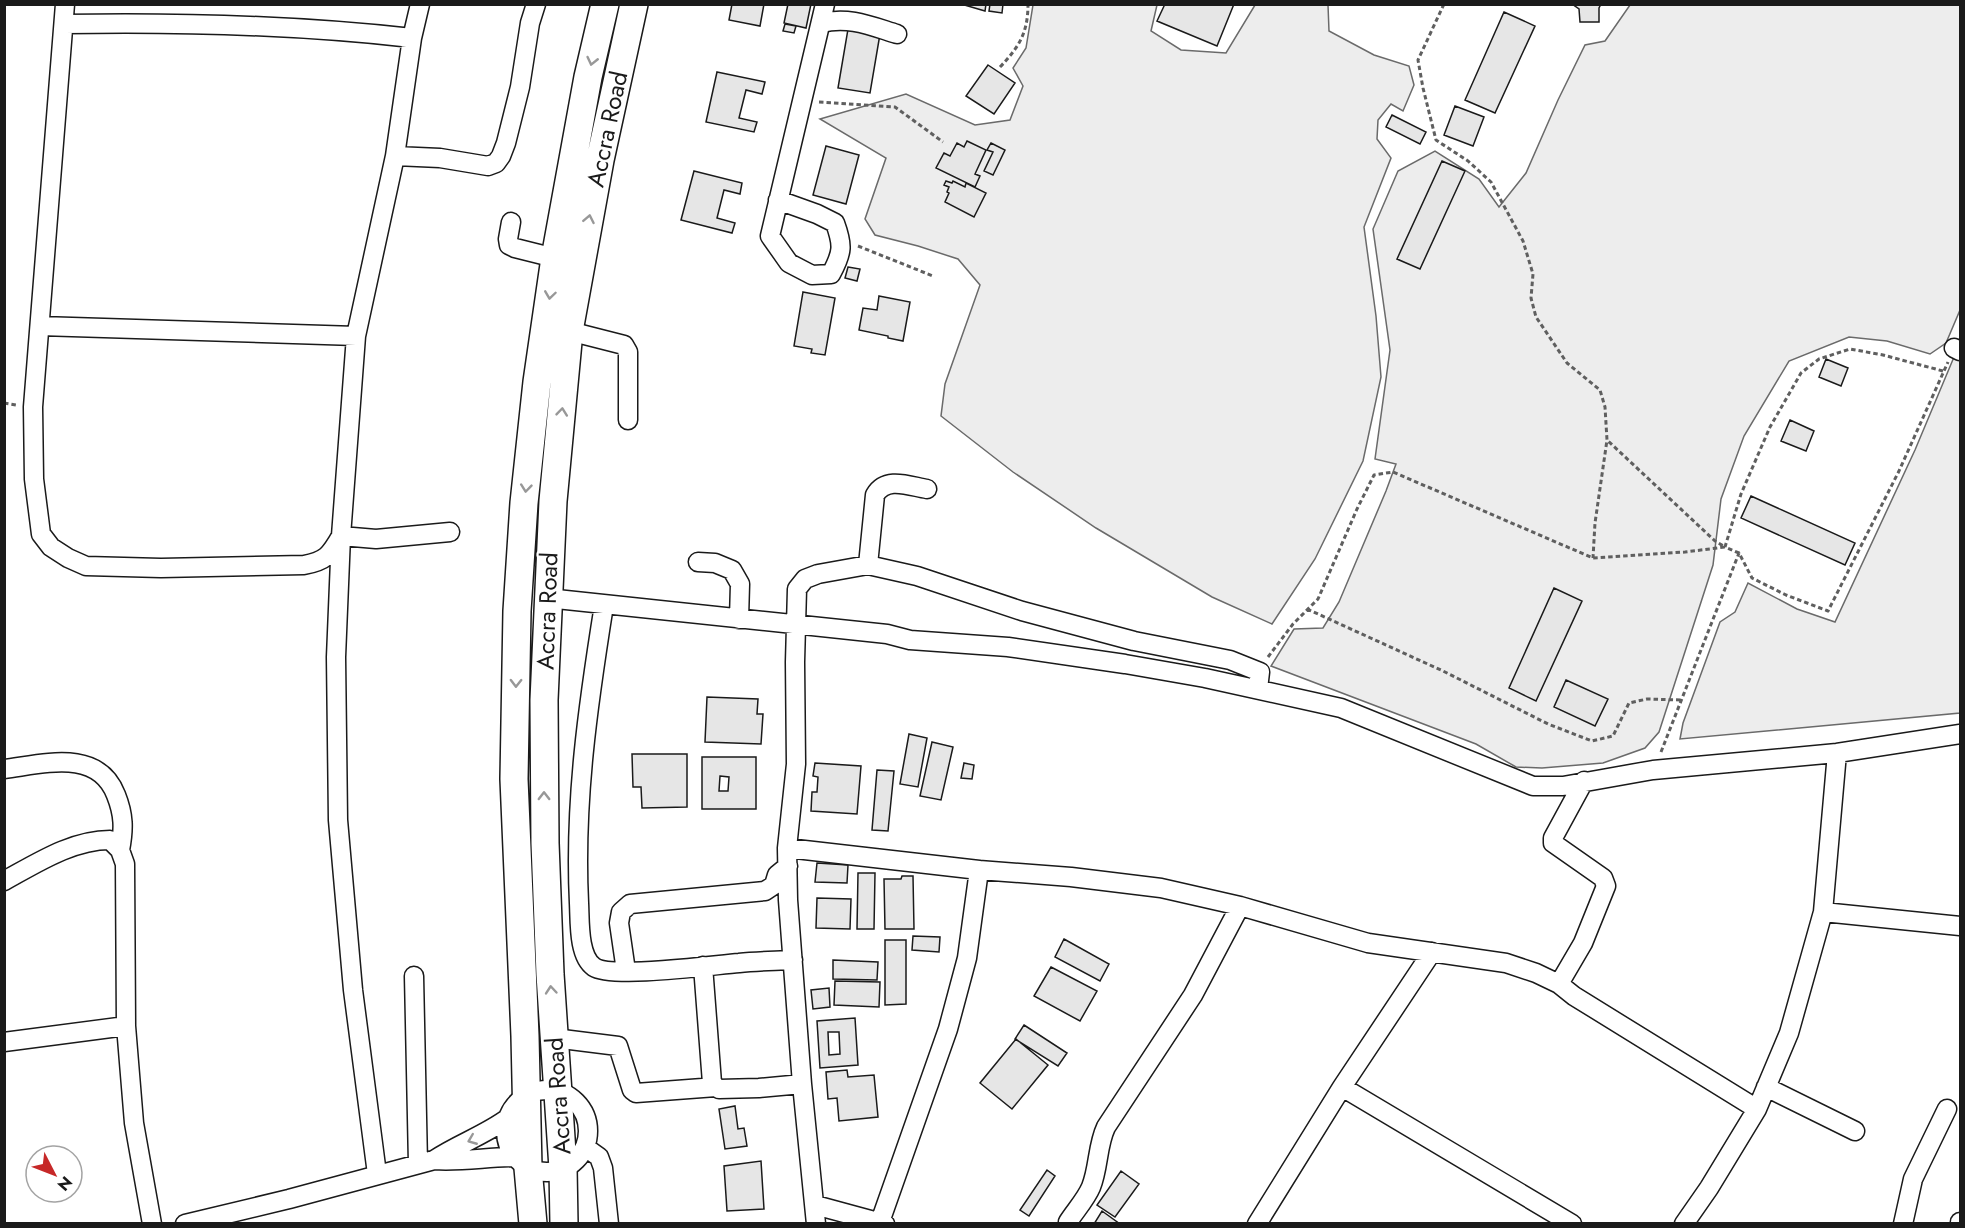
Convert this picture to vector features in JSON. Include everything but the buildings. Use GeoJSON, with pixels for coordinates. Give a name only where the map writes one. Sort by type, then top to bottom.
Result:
{"type":"FeatureCollection","features":[{"type":"Feature","properties":{"kind":"highway","name":"Accra Road"},"geometry":{"type":"LineString","coordinates":[[533,1224],[522,1162],[526,1096],[514,779],[517,611],[524,503],[536,393],[555,258],[588,77],[605,4]]}},
{"type":"Feature","properties":{"kind":"highway","name":"Accra Road"},"geometry":{"type":"LineString","coordinates":[[564,1224],[563,1168],[549,974],[544,843],[547,598],[553,501],[569,331],[600,160],[633,4]]}},
{"type":"Feature","properties":{"kind":"street"},"geometry":{"type":"LineString","coordinates":[[65,4],[33,407],[34,479],[41,534],[51,547],[86,566],[171,568],[293,566],[319,562],[331,552],[340,536]]}},
{"type":"Feature","properties":{"kind":"street"},"geometry":{"type":"LineString","coordinates":[[377,1174],[353,990],[338,820],[336,657],[340,536],[356,336],[395,156],[412,38],[420,4]]}},
{"type":"Feature","properties":{"kind":"street"},"geometry":{"type":"LineString","coordinates":[[395,156],[440,158],[488,166],[495,163],[501,156],[506,143],[520,87],[530,23],[536,4]]}},
{"type":"Feature","properties":{"kind":"street"},"geometry":{"type":"LineString","coordinates":[[778,200],[835,223],[841,241],[840,257],[831,274],[812,275],[789,263],[770,236],[778,200],[825,4]]}},
{"type":"Feature","properties":{"kind":"street"},"geometry":{"type":"LineString","coordinates":[[821,23],[838,19],[897,34]]}},
{"type":"Feature","properties":{"kind":"street"},"geometry":{"type":"LineString","coordinates":[[64,24],[153,22],[240,24],[412,38]]}},
{"type":"Feature","properties":{"kind":"street"},"geometry":{"type":"LineString","coordinates":[[511,222],[509,244],[515,248],[555,258]]}},
{"type":"Feature","properties":{"kind":"street"},"geometry":{"type":"LineString","coordinates":[[40,326],[356,336]]}},
{"type":"Feature","properties":{"kind":"street"},"geometry":{"type":"LineString","coordinates":[[569,331],[624,345],[628,352],[628,420]]}},
{"type":"Feature","properties":{"kind":"street"},"geometry":{"type":"LineString","coordinates":[[868,565],[875,495],[880,487],[888,483],[927,489]]}},
{"type":"Feature","properties":{"kind":"street"},"geometry":{"type":"LineString","coordinates":[[340,536],[376,539],[450,532]]}},
{"type":"Feature","properties":{"kind":"street"},"geometry":{"type":"LineString","coordinates":[[698,562],[715,563],[732,570],[740,584],[738,620]]}},
{"type":"Feature","properties":{"kind":"street"},"geometry":{"type":"LineString","coordinates":[[979,870],[967,958],[948,1029],[882,1223],[815,1214],[802,1084],[788,900],[788,848],[796,764],[797,590],[804,579],[818,574],[868,565],[917,576],[1022,611],[1134,641],[1230,660],[1259,681]]}},
{"type":"Feature","properties":{"kind":"street"},"geometry":{"type":"LineString","coordinates":[[547,598],[887,634],[910,640],[1030,650],[1205,678],[1259,681],[1341,708],[1533,786],[1563,786],[1653,770],[1838,753],[1960,734]]}},
{"type":"Feature","properties":{"kind":"street"},"geometry":{"type":"LineString","coordinates":[[604,605],[584,737],[578,806],[581,943],[588,961],[603,971],[652,972],[793,960]]}},
{"type":"Feature","properties":{"kind":"street"},"geometry":{"type":"LineString","coordinates":[[1684,1224],[1709,1188],[1757,1109],[1789,1034],[1823,912],[1838,753]]}},
{"type":"Feature","properties":{"kind":"street"},"geometry":{"type":"LineString","coordinates":[[4,769],[60,761],[94,767],[111,783],[122,809],[123,832],[120,850],[124,864],[126,1026],[134,1123],[152,1224]]}},
{"type":"Feature","properties":{"kind":"street"},"geometry":{"type":"LineString","coordinates":[[1559,984],[1583,943],[1606,885],[1603,878],[1552,843],[1584,781]]}},
{"type":"Feature","properties":{"kind":"street"},"geometry":{"type":"LineString","coordinates":[[4,881],[52,855],[94,840],[110,840],[120,850]]}},
{"type":"Feature","properties":{"kind":"street"},"geometry":{"type":"LineString","coordinates":[[788,848],[1161,888],[1240,906],[1368,943],[1506,963],[1559,984],[1574,996],[1757,1109]]}},
{"type":"Feature","properties":{"kind":"street"},"geometry":{"type":"LineString","coordinates":[[626,971],[619,922],[621,912],[630,904],[765,891],[774,885],[777,875],[788,866]]}},
{"type":"Feature","properties":{"kind":"street"},"geometry":{"type":"LineString","coordinates":[[1068,1222],[1091,1187],[1100,1140],[1106,1127],[1193,995],[1240,906]]}},
{"type":"Feature","properties":{"kind":"street"},"geometry":{"type":"LineString","coordinates":[[1823,912],[1960,926]]}},
{"type":"Feature","properties":{"kind":"street"},"geometry":{"type":"LineString","coordinates":[[1257,1224],[1342,1087],[1432,952]]}},
{"type":"Feature","properties":{"kind":"street"},"geometry":{"type":"LineString","coordinates":[[703,966],[712,1083],[716,1087]]}},
{"type":"Feature","properties":{"kind":"street"},"geometry":{"type":"LineString","coordinates":[[414,976],[426,1162]]}},
{"type":"Feature","properties":{"kind":"street"},"geometry":{"type":"LineString","coordinates":[[4,1042],[126,1026]]}},
{"type":"Feature","properties":{"kind":"street"},"geometry":{"type":"LineString","coordinates":[[554,1038],[618,1046],[632,1090],[636,1093],[802,1084]]}},
{"type":"Feature","properties":{"kind":"street"},"geometry":{"type":"LineString","coordinates":[[1342,1087],[1572,1224]]}},
{"type":"Feature","properties":{"kind":"street"},"geometry":{"type":"LineString","coordinates":[[1766,1087],[1855,1131]]}},
{"type":"Feature","properties":{"kind":"street"},"geometry":{"type":"LineString","coordinates":[[185,1224],[426,1162],[456,1162],[489,1157],[522,1162],[541,1172],[555,1171],[578,1158],[585,1147],[588,1134],[587,1121],[582,1109],[573,1099],[558,1091],[538,1091],[526,1096],[512,1109],[508,1119],[507,1138],[522,1162]]}},
{"type":"Feature","properties":{"kind":"street"},"geometry":{"type":"LineString","coordinates":[[1903,1224],[1913,1179],[1947,1109]]}},
{"type":"Feature","properties":{"kind":"street"},"geometry":{"type":"LineString","coordinates":[[426,1162],[451,1148],[487,1133],[508,1119]]}},
{"type":"Feature","properties":{"kind":"street"},"geometry":{"type":"LineString","coordinates":[[585,1147],[599,1157],[603,1168],[609,1224]]}},
{"type":"Feature","properties":{"kind":"path"},"geometry":{"type":"LineString","coordinates":[[1000,67],[1019,46],[1028,4]]}},
{"type":"Feature","properties":{"kind":"path"},"geometry":{"type":"LineString","coordinates":[[1443,4],[1418,60],[1436,140],[1468,161],[1491,182],[1523,241],[1533,274],[1531,298],[1536,317],[1567,363],[1600,390],[1605,407],[1606,440],[1595,522],[1593,558]]}},
{"type":"Feature","properties":{"kind":"path"},"geometry":{"type":"LineString","coordinates":[[802,100],[895,107],[943,142]]}},
{"type":"Feature","properties":{"kind":"path"},"geometry":{"type":"LineString","coordinates":[[841,241],[933,276]]}},
{"type":"Feature","properties":{"kind":"path"},"geometry":{"type":"LineString","coordinates":[[1725,547],[1741,494],[1770,427],[1801,373],[1819,359],[1850,349],[1943,371]]}},
{"type":"Feature","properties":{"kind":"path"},"geometry":{"type":"LineString","coordinates":[[1606,440],[1715,541],[1739,553],[1752,578],[1786,595],[1828,611],[1899,471],[1943,371],[1957,349]]}},
{"type":"Feature","properties":{"kind":"path"},"geometry":{"type":"LineString","coordinates":[[1259,681],[1273,648],[1318,599],[1374,476],[1394,472],[1593,558],[1725,547]]}},
{"type":"Feature","properties":{"kind":"path"},"geometry":{"type":"LineString","coordinates":[[1653,770],[1739,553]]}},
{"type":"Feature","properties":{"kind":"path"},"geometry":{"type":"LineString","coordinates":[[1307,609],[1443,671],[1548,724],[1592,741],[1613,736],[1629,703],[1647,699],[1681,700]]}},
{"type":"Feature","properties":{"kind":"shaded area"},"geometry":{"type":"Polygon","coordinates":[[[1033,5],[1157,5],[1151,31],[1181,50],[1226,53],[1255,5],[1328,5],[1329,31],[1374,55],[1409,66],[1414,85],[1403,111],[1391,104],[1378,120],[1377,139],[1391,158],[1364,227],[1376,316],[1381,377],[1363,461],[1315,559],[1272,624],[1212,597],[1096,528],[1013,472],[941,416],[945,384],[980,285],[958,259],[875,235],[865,219],[886,158],[820,119],[906,94],[975,125],[1010,120],[1023,86],[1013,68],[1026,48],[1033,5]]]}},
{"type":"Feature","properties":{"kind":"shaded area"},"geometry":{"type":"Polygon","coordinates":[[[1630,5],[1960,5],[1960,310],[1946,343],[1930,354],[1887,341],[1849,337],[1789,361],[1744,436],[1721,499],[1713,565],[1659,732],[1645,748],[1603,763],[1542,768],[1516,767],[1476,744],[1271,666],[1294,629],[1323,628],[1339,602],[1396,464],[1375,459],[1390,350],[1373,229],[1398,171],[1435,151],[1479,179],[1499,207],[1526,173],[1585,45],[1605,41],[1630,5]]]}},
{"type":"Feature","properties":{"kind":"shaded area"},"geometry":{"type":"Polygon","coordinates":[[[1960,354],[1960,713],[1680,739],[1683,723],[1720,622],[1735,612],[1748,583],[1797,609],[1835,622],[1915,450],[1954,357],[1960,354]]]}}]}
